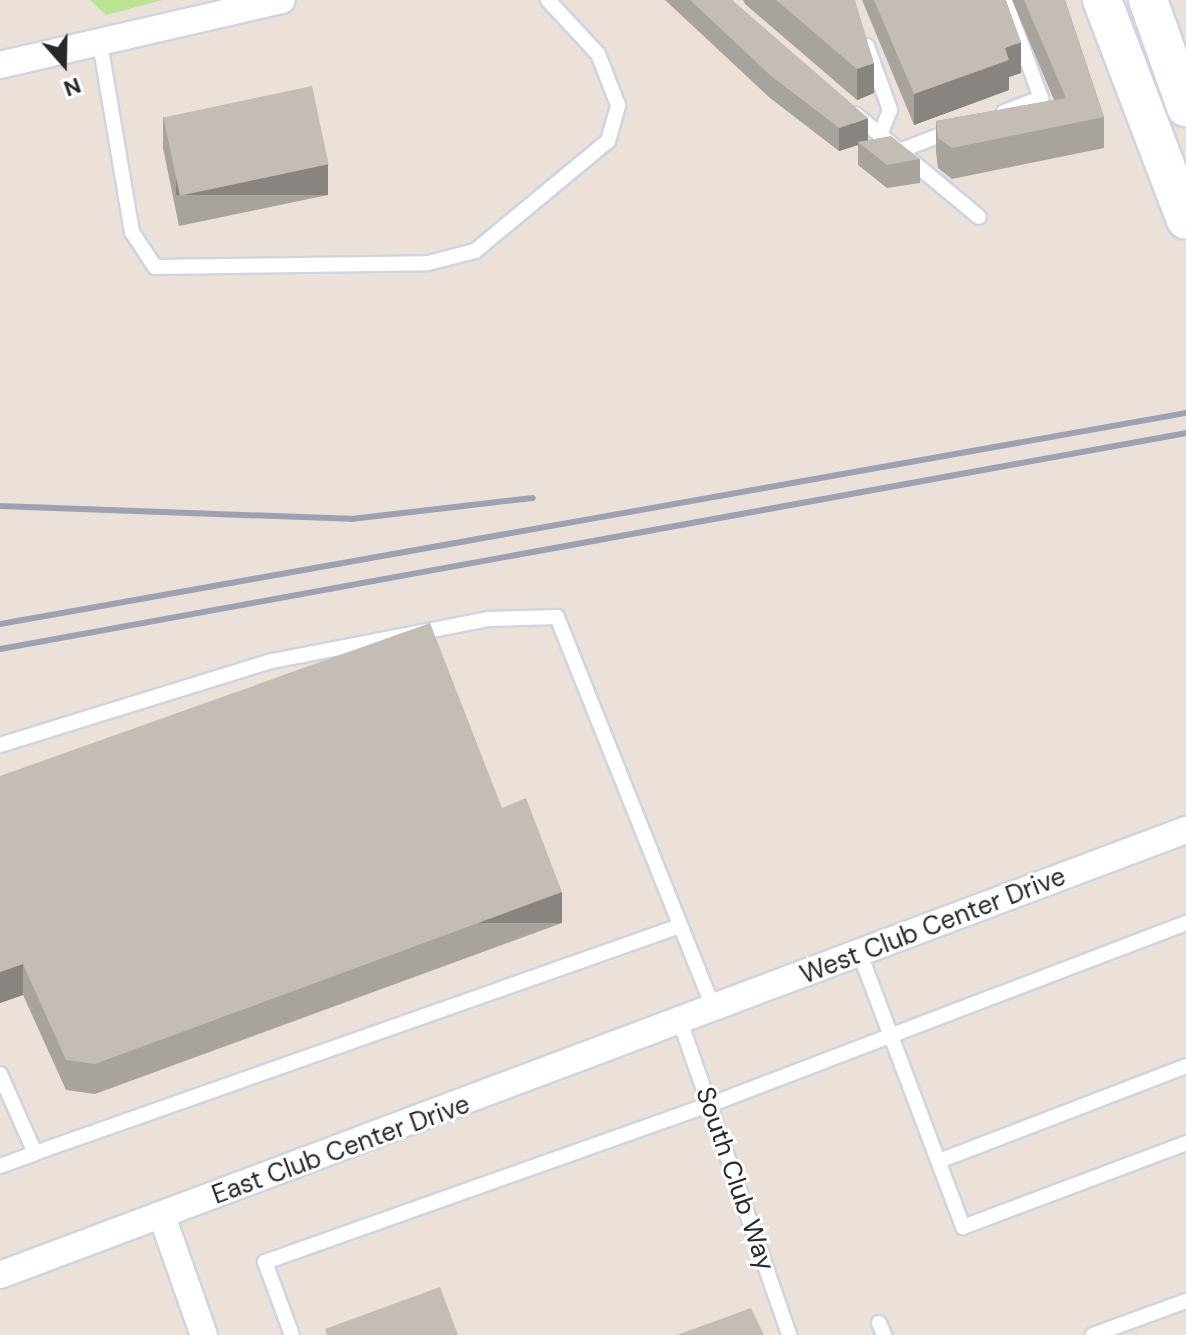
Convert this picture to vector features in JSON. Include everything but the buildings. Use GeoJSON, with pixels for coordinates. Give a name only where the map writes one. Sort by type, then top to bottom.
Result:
{"type":"FeatureCollection","features":[{"type":"Feature","properties":{"kind":"main road"},"geometry":{"type":"LineString","coordinates":[[1102,0],[1186,220]]}},
{"type":"Feature","properties":{"kind":"main road"},"geometry":{"type":"LineString","coordinates":[[1148,0],[1186,107]]}},
{"type":"Feature","properties":{"kind":"street"},"geometry":{"type":"LineString","coordinates":[[0,65],[282,0]]}},
{"type":"Feature","properties":{"kind":"street","name":"West Club Center Drive"},"geometry":{"type":"LineString","coordinates":[[681,1024],[1186,830]]}},
{"type":"Feature","properties":{"kind":"street","name":"East Club Center Drive"},"geometry":{"type":"LineString","coordinates":[[0,1275],[681,1024]]}},
{"type":"Feature","properties":{"kind":"street"},"geometry":{"type":"LineString","coordinates":[[162,1216],[204,1335]]}},
{"type":"Feature","properties":{"kind":"lane"},"geometry":{"type":"LineString","coordinates":[[100,43],[132,232],[155,267],[428,263],[475,251],[608,141],[618,105],[598,54],[548,0]]}},
{"type":"Feature","properties":{"kind":"lane"},"geometry":{"type":"LineString","coordinates":[[899,151],[1041,98],[1005,0]]}},
{"type":"Feature","properties":{"kind":"lane"},"geometry":{"type":"LineString","coordinates":[[861,28],[890,110],[880,135]]}},
{"type":"Feature","properties":{"kind":"lane"},"geometry":{"type":"LineString","coordinates":[[838,100],[979,217]]}},
{"type":"Feature","properties":{"kind":"lane"},"geometry":{"type":"LineString","coordinates":[[0,745],[272,661],[488,619],[557,617],[714,1011]]}},
{"type":"Feature","properties":{"kind":"lane"},"geometry":{"type":"LineString","coordinates":[[292,1335],[265,1262],[709,1105],[1186,923]]}},
{"type":"Feature","properties":{"kind":"lane"},"geometry":{"type":"LineString","coordinates":[[0,1166],[680,926]]}},
{"type":"Feature","properties":{"kind":"lane"},"geometry":{"type":"LineString","coordinates":[[860,954],[963,1227],[1186,1143]]}},
{"type":"Feature","properties":{"kind":"lane","name":"South Club Way"},"geometry":{"type":"LineString","coordinates":[[681,1024],[789,1335]]}},
{"type":"Feature","properties":{"kind":"lane"},"geometry":{"type":"LineString","coordinates":[[939,1161],[1186,1066]]}},
{"type":"Feature","properties":{"kind":"lane"},"geometry":{"type":"LineString","coordinates":[[0,1074],[35,1153]]}},
{"type":"Feature","properties":{"kind":"lane"},"geometry":{"type":"LineString","coordinates":[[1093,1335],[1186,1301]]}},
{"type":"Feature","properties":{"kind":"green space"},"geometry":{"type":"Polygon","coordinates":[[[90,0],[163,0],[106,15],[90,0]]]}},
{"type":"Feature","properties":{"kind":"railway"},"geometry":{"type":"LineString","coordinates":[[0,624],[1186,413]]}},
{"type":"Feature","properties":{"kind":"railway"},"geometry":{"type":"LineString","coordinates":[[0,649],[1186,433]]}},
{"type":"Feature","properties":{"kind":"railway"},"geometry":{"type":"LineString","coordinates":[[0,506],[351,519],[533,498]]}}]}
